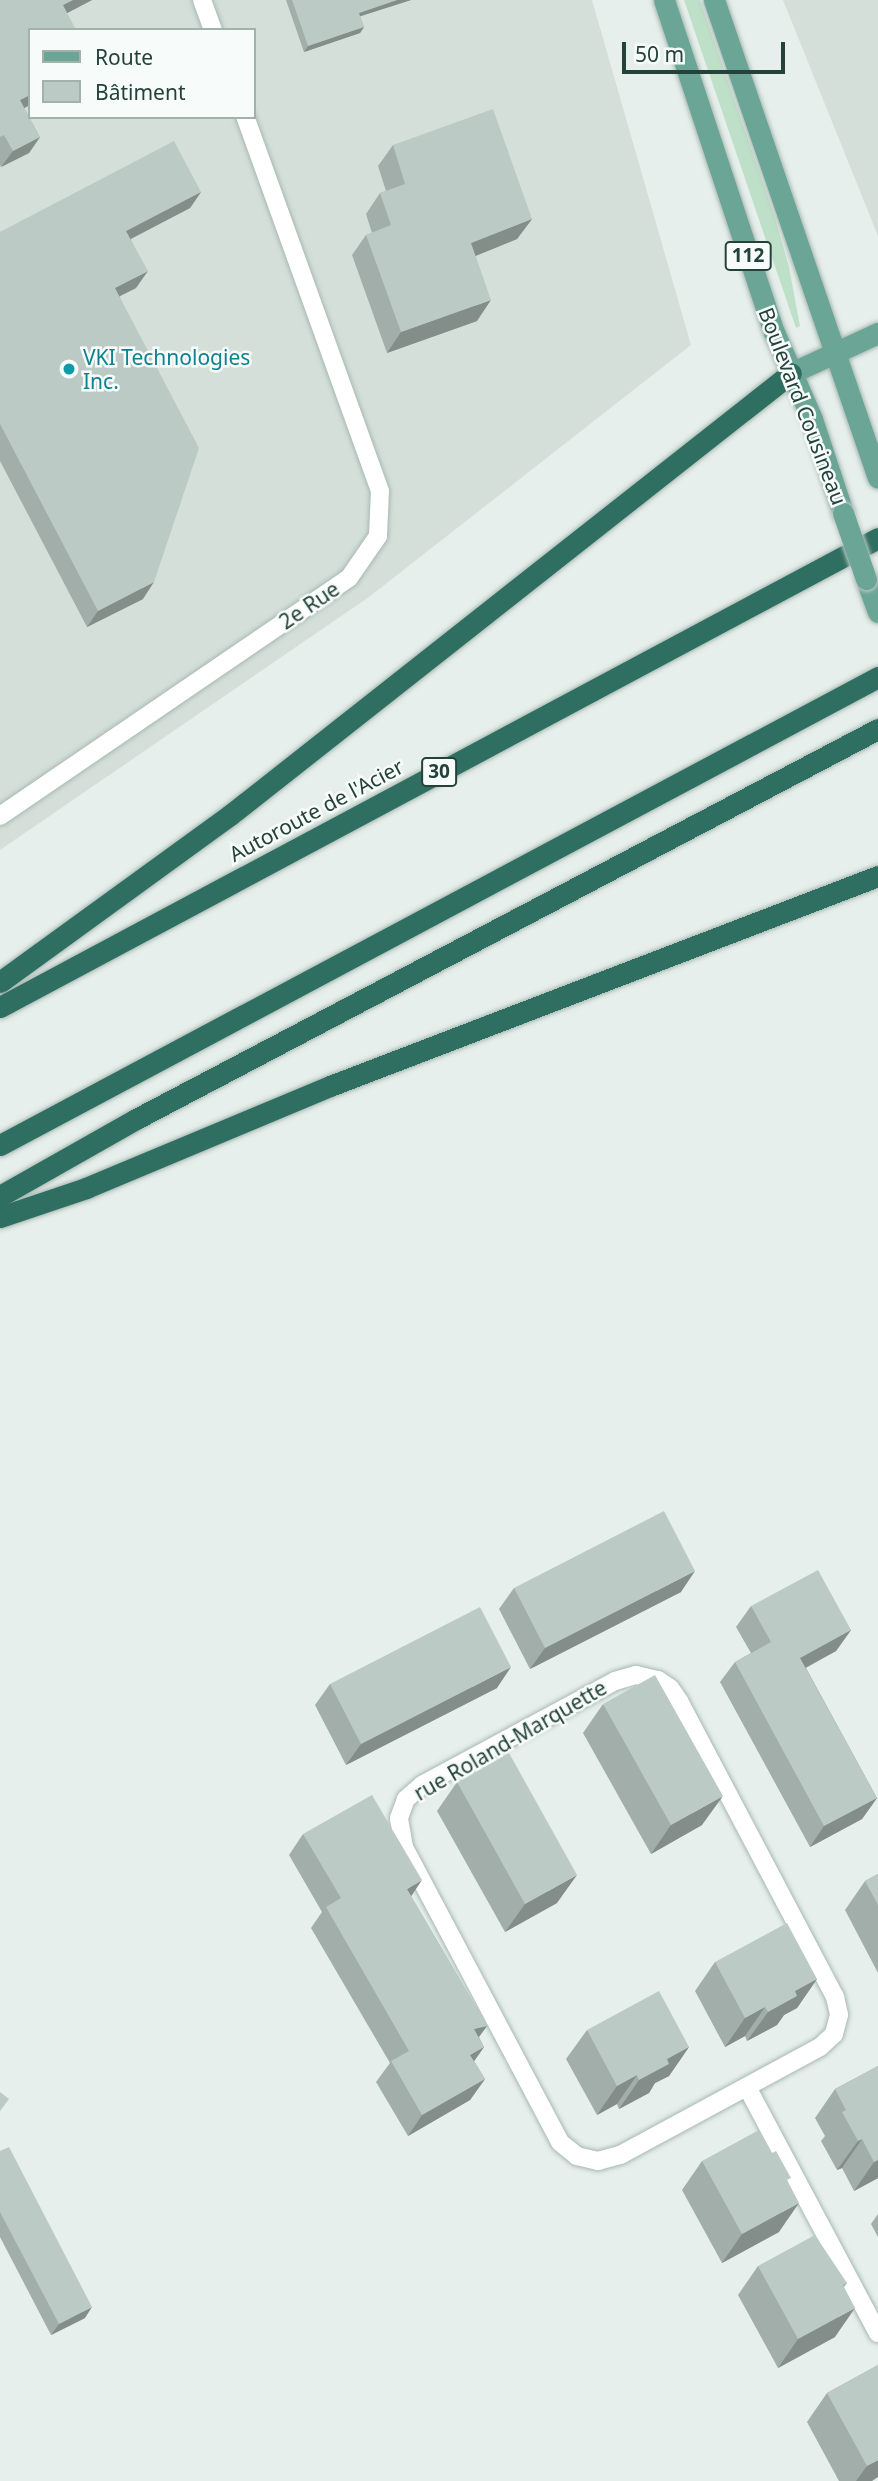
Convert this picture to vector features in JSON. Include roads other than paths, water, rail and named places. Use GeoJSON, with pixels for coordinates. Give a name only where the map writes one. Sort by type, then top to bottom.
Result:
{"type":"FeatureCollection","features":[{"type":"Feature","properties":{"kind":"highway"},"geometry":{"type":"LineString","coordinates":[[0,982],[230,815],[791,373]]}},
{"type":"Feature","properties":{"kind":"highway","name":"Autoroute de l'Acier"},"geometry":{"type":"LineString","coordinates":[[0,1007],[878,538]]}},
{"type":"Feature","properties":{"kind":"highway"},"geometry":{"type":"LineString","coordinates":[[0,1145],[878,677]]}},
{"type":"Feature","properties":{"kind":"highway"},"geometry":{"type":"LineString","coordinates":[[0,1196],[136,1119],[878,729]]}},
{"type":"Feature","properties":{"kind":"highway"},"geometry":{"type":"LineString","coordinates":[[0,1217],[86,1188],[330,1086],[878,876]]}},
{"type":"Feature","properties":{"kind":"main road","name":"Boulevard Cousineau"},"geometry":{"type":"LineString","coordinates":[[664,0],[776,337],[812,419],[878,612]]}},
{"type":"Feature","properties":{"kind":"main road","name":"Boulevard Cousineau"},"geometry":{"type":"LineString","coordinates":[[714,0],[878,478]]}},
{"type":"Feature","properties":{"kind":"main road"},"geometry":{"type":"LineString","coordinates":[[791,373],[834,350],[878,333]]}},
{"type":"Feature","properties":{"kind":"street"},"geometry":{"type":"LineString","coordinates":[[202,0],[212,28]]}},
{"type":"Feature","properties":{"kind":"street","name":"2e Rue"},"geometry":{"type":"LineString","coordinates":[[0,816],[349,578],[378,536],[380,491],[247,119]]}},
{"type":"Feature","properties":{"kind":"street","name":"rue Roland-Marquette"},"geometry":{"type":"LineString","coordinates":[[643,1676],[670,1688],[839,2009],[836,2029],[825,2043],[747,2087],[613,2158],[584,2159],[565,2147],[401,1839],[399,1818],[411,1794],[621,1678],[643,1676]]}},
{"type":"Feature","properties":{"kind":"street"},"geometry":{"type":"LineString","coordinates":[[747,2087],[878,2333]]}},
{"type":"Feature","properties":{"kind":"place","name":"VKI Technologies Inc."},"geometry":{"type":"Point","coordinates":[69,369]}}]}
